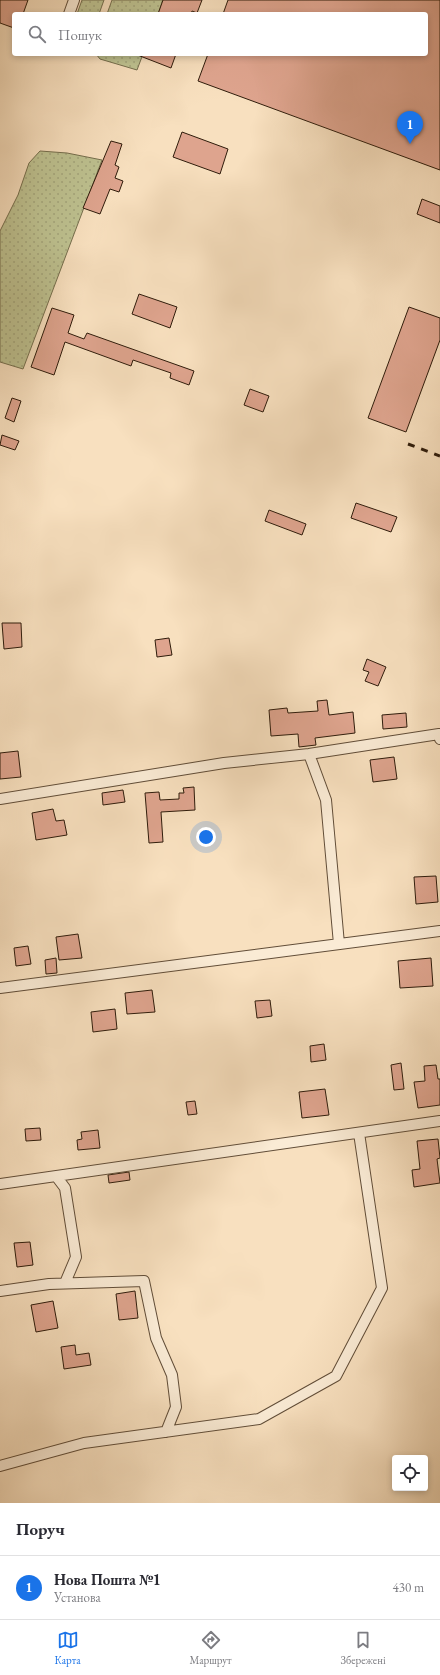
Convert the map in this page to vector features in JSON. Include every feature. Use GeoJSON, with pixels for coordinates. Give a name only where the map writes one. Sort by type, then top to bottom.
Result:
{"type":"FeatureCollection","features":[{"type":"Feature","properties":{"kind":"street"},"geometry":{"type":"LineString","coordinates":[[69,12],[74,0]]}},
{"type":"Feature","properties":{"kind":"street"},"geometry":{"type":"LineString","coordinates":[[0,799],[224,763],[309,754],[439,734],[440,739]]}},
{"type":"Feature","properties":{"kind":"street"},"geometry":{"type":"LineString","coordinates":[[309,754],[326,800],[339,944]]}},
{"type":"Feature","properties":{"kind":"street"},"geometry":{"type":"LineString","coordinates":[[0,988],[440,931]]}},
{"type":"Feature","properties":{"kind":"street"},"geometry":{"type":"LineString","coordinates":[[0,1184],[440,1121]]}},
{"type":"Feature","properties":{"kind":"street"},"geometry":{"type":"LineString","coordinates":[[0,1466],[84,1443],[259,1419],[336,1376],[382,1288],[359,1133]]}},
{"type":"Feature","properties":{"kind":"street"},"geometry":{"type":"LineString","coordinates":[[56,1176],[65,1188],[76,1257],[65,1283]]}},
{"type":"Feature","properties":{"kind":"street"},"geometry":{"type":"LineString","coordinates":[[0,1290],[65,1283],[144,1281],[156,1338],[172,1375],[176,1407],[166,1432]]}},
{"type":"Feature","properties":{"kind":"green space"},"geometry":{"type":"Polygon","coordinates":[[[82,0],[104,0],[100,12],[78,12],[82,0]]]}},
{"type":"Feature","properties":{"kind":"green space"},"geometry":{"type":"Polygon","coordinates":[[[112,0],[163,0],[159,12],[108,12],[112,0]]]}},
{"type":"Feature","properties":{"kind":"green space"},"geometry":{"type":"Polygon","coordinates":[[[98,56],[142,56],[137,70],[100,59],[98,56]]]}},
{"type":"Feature","properties":{"kind":"green space"},"geometry":{"type":"Polygon","coordinates":[[[40,151],[67,153],[102,160],[23,369],[0,362],[0,231],[18,195],[29,163],[40,151]]]}},
{"type":"Feature","properties":{"kind":"building"},"geometry":{"type":"Polygon","coordinates":[[[0,0],[28,0],[24,12],[12,12],[12,27],[0,23],[0,0]]]}},
{"type":"Feature","properties":{"kind":"building"},"geometry":{"type":"Polygon","coordinates":[[[163,0],[202,0],[197,12],[159,12],[163,0]]]}},
{"type":"Feature","properties":{"kind":"building"},"geometry":{"type":"Polygon","coordinates":[[[228,0],[440,0],[440,170],[198,81],[207,56],[428,56],[428,12],[224,12],[228,0]]]}},
{"type":"Feature","properties":{"kind":"building"},"geometry":{"type":"Polygon","coordinates":[[[140,56],[175,56],[171,68],[140,56]]]}},
{"type":"Feature","properties":{"kind":"building"},"geometry":{"type":"Polygon","coordinates":[[[182,132],[228,149],[220,174],[173,157],[182,132]]]}},
{"type":"Feature","properties":{"kind":"building"},"geometry":{"type":"Polygon","coordinates":[[[111,141],[122,144],[115,165],[119,167],[115,178],[123,181],[119,192],[110,189],[100,214],[83,208],[111,141]]]}},
{"type":"Feature","properties":{"kind":"building"},"geometry":{"type":"Polygon","coordinates":[[[422,199],[440,206],[440,223],[417,214],[422,199]]]}},
{"type":"Feature","properties":{"kind":"building"},"geometry":{"type":"Polygon","coordinates":[[[139,294],[177,307],[170,328],[132,314],[139,294]]]}},
{"type":"Feature","properties":{"kind":"building"},"geometry":{"type":"Polygon","coordinates":[[[409,307],[440,318],[440,340],[406,432],[368,418],[409,307]]]}},
{"type":"Feature","properties":{"kind":"building"},"geometry":{"type":"Polygon","coordinates":[[[52,308],[74,315],[68,333],[84,339],[87,333],[194,371],[189,385],[170,378],[171,373],[133,360],[131,366],[65,342],[54,375],[31,367],[52,308]]]}},
{"type":"Feature","properties":{"kind":"building"},"geometry":{"type":"Polygon","coordinates":[[[250,389],[269,396],[263,412],[244,405],[250,389]]]}},
{"type":"Feature","properties":{"kind":"building"},"geometry":{"type":"Polygon","coordinates":[[[12,398],[21,401],[14,422],[5,418],[12,398]]]}},
{"type":"Feature","properties":{"kind":"building"},"geometry":{"type":"Polygon","coordinates":[[[2,435],[19,441],[15,450],[0,445],[2,435]]]}},
{"type":"Feature","properties":{"kind":"building"},"geometry":{"type":"Polygon","coordinates":[[[356,503],[397,517],[391,532],[351,518],[356,503]]]}},
{"type":"Feature","properties":{"kind":"building"},"geometry":{"type":"Polygon","coordinates":[[[269,510],[306,524],[302,535],[265,521],[269,510]]]}},
{"type":"Feature","properties":{"kind":"building"},"geometry":{"type":"Polygon","coordinates":[[[2,623],[21,623],[22,647],[4,649],[2,623]]]}},
{"type":"Feature","properties":{"kind":"building"},"geometry":{"type":"Polygon","coordinates":[[[169,638],[172,655],[157,657],[155,640],[169,638]]]}},
{"type":"Feature","properties":{"kind":"building"},"geometry":{"type":"Polygon","coordinates":[[[367,659],[386,667],[378,686],[365,681],[369,672],[363,670],[367,659]]]}},
{"type":"Feature","properties":{"kind":"building"},"geometry":{"type":"Polygon","coordinates":[[[327,700],[329,715],[353,712],[355,733],[315,738],[316,745],[299,747],[298,734],[271,736],[269,710],[287,708],[288,713],[318,711],[317,701],[327,700]]]}},
{"type":"Feature","properties":{"kind":"building"},"geometry":{"type":"Polygon","coordinates":[[[406,713],[407,727],[383,729],[382,715],[406,713]]]}},
{"type":"Feature","properties":{"kind":"building"},"geometry":{"type":"Polygon","coordinates":[[[18,751],[21,777],[0,779],[0,753],[18,751]]]}},
{"type":"Feature","properties":{"kind":"building"},"geometry":{"type":"Polygon","coordinates":[[[394,757],[397,779],[373,782],[370,760],[394,757]]]}},
{"type":"Feature","properties":{"kind":"building"},"geometry":{"type":"Polygon","coordinates":[[[194,787],[195,810],[161,812],[163,842],[149,843],[145,793],[159,792],[160,800],[179,799],[179,793],[184,793],[183,788],[194,787]]]}},
{"type":"Feature","properties":{"kind":"building"},"geometry":{"type":"Polygon","coordinates":[[[123,790],[125,802],[103,805],[102,793],[123,790]]]}},
{"type":"Feature","properties":{"kind":"building"},"geometry":{"type":"Polygon","coordinates":[[[53,809],[56,821],[64,820],[67,835],[36,840],[32,813],[53,809]]]}},
{"type":"Feature","properties":{"kind":"building"},"geometry":{"type":"Polygon","coordinates":[[[436,876],[438,902],[416,904],[414,877],[436,876]]]}},
{"type":"Feature","properties":{"kind":"building"},"geometry":{"type":"Polygon","coordinates":[[[78,934],[82,958],[59,960],[56,937],[78,934]]]}},
{"type":"Feature","properties":{"kind":"building"},"geometry":{"type":"Polygon","coordinates":[[[28,946],[31,964],[16,966],[14,948],[28,946]]]}},
{"type":"Feature","properties":{"kind":"building"},"geometry":{"type":"Polygon","coordinates":[[[56,958],[57,973],[46,974],[45,960],[56,958]]]}},
{"type":"Feature","properties":{"kind":"building"},"geometry":{"type":"Polygon","coordinates":[[[431,958],[433,986],[400,988],[398,961],[431,958]]]}},
{"type":"Feature","properties":{"kind":"building"},"geometry":{"type":"Polygon","coordinates":[[[152,990],[155,1012],[127,1014],[125,993],[152,990]]]}},
{"type":"Feature","properties":{"kind":"building"},"geometry":{"type":"Polygon","coordinates":[[[270,1000],[272,1016],[257,1018],[255,1001],[270,1000]]]}},
{"type":"Feature","properties":{"kind":"building"},"geometry":{"type":"Polygon","coordinates":[[[115,1009],[117,1029],[93,1032],[91,1012],[115,1009]]]}},
{"type":"Feature","properties":{"kind":"building"},"geometry":{"type":"Polygon","coordinates":[[[324,1044],[326,1060],[311,1062],[310,1046],[324,1044]]]}},
{"type":"Feature","properties":{"kind":"building"},"geometry":{"type":"Polygon","coordinates":[[[401,1063],[404,1089],[394,1090],[391,1065],[401,1063]]]}},
{"type":"Feature","properties":{"kind":"building"},"geometry":{"type":"Polygon","coordinates":[[[436,1065],[438,1079],[440,1079],[440,1105],[418,1108],[414,1082],[425,1081],[424,1066],[436,1065]]]}},
{"type":"Feature","properties":{"kind":"building"},"geometry":{"type":"Polygon","coordinates":[[[325,1089],[329,1115],[302,1118],[299,1092],[325,1089]]]}},
{"type":"Feature","properties":{"kind":"building"},"geometry":{"type":"Polygon","coordinates":[[[195,1101],[197,1114],[188,1115],[186,1102],[195,1101]]]}},
{"type":"Feature","properties":{"kind":"building"},"geometry":{"type":"Polygon","coordinates":[[[40,1128],[41,1140],[26,1141],[25,1129],[40,1128]]]}},
{"type":"Feature","properties":{"kind":"building"},"geometry":{"type":"Polygon","coordinates":[[[98,1130],[100,1148],[78,1150],[77,1140],[82,1139],[81,1132],[98,1130]]]}},
{"type":"Feature","properties":{"kind":"building"},"geometry":{"type":"Polygon","coordinates":[[[438,1139],[440,1158],[437,1159],[440,1183],[414,1187],[412,1170],[420,1169],[417,1141],[438,1139]]]}},
{"type":"Feature","properties":{"kind":"building"},"geometry":{"type":"Polygon","coordinates":[[[129,1172],[130,1180],[109,1183],[108,1175],[129,1172]]]}},
{"type":"Feature","properties":{"kind":"building"},"geometry":{"type":"Polygon","coordinates":[[[30,1242],[33,1265],[17,1267],[14,1243],[30,1242]]]}},
{"type":"Feature","properties":{"kind":"building"},"geometry":{"type":"Polygon","coordinates":[[[135,1291],[138,1318],[119,1320],[116,1294],[135,1291]]]}},
{"type":"Feature","properties":{"kind":"building"},"geometry":{"type":"Polygon","coordinates":[[[53,1301],[58,1328],[36,1332],[31,1305],[53,1301]]]}},
{"type":"Feature","properties":{"kind":"building"},"geometry":{"type":"Polygon","coordinates":[[[75,1345],[76,1355],[89,1353],[91,1365],[64,1369],[61,1347],[75,1345]]]}},
{"type":"Feature","properties":{"kind":"railway"},"geometry":{"type":"LineString","coordinates":[[408,444],[440,456]]}},
{"type":"Feature","properties":{"kind":"place","name":"Нова Пошта №1"},"geometry":{"type":"Point","coordinates":[410,144]}}]}
